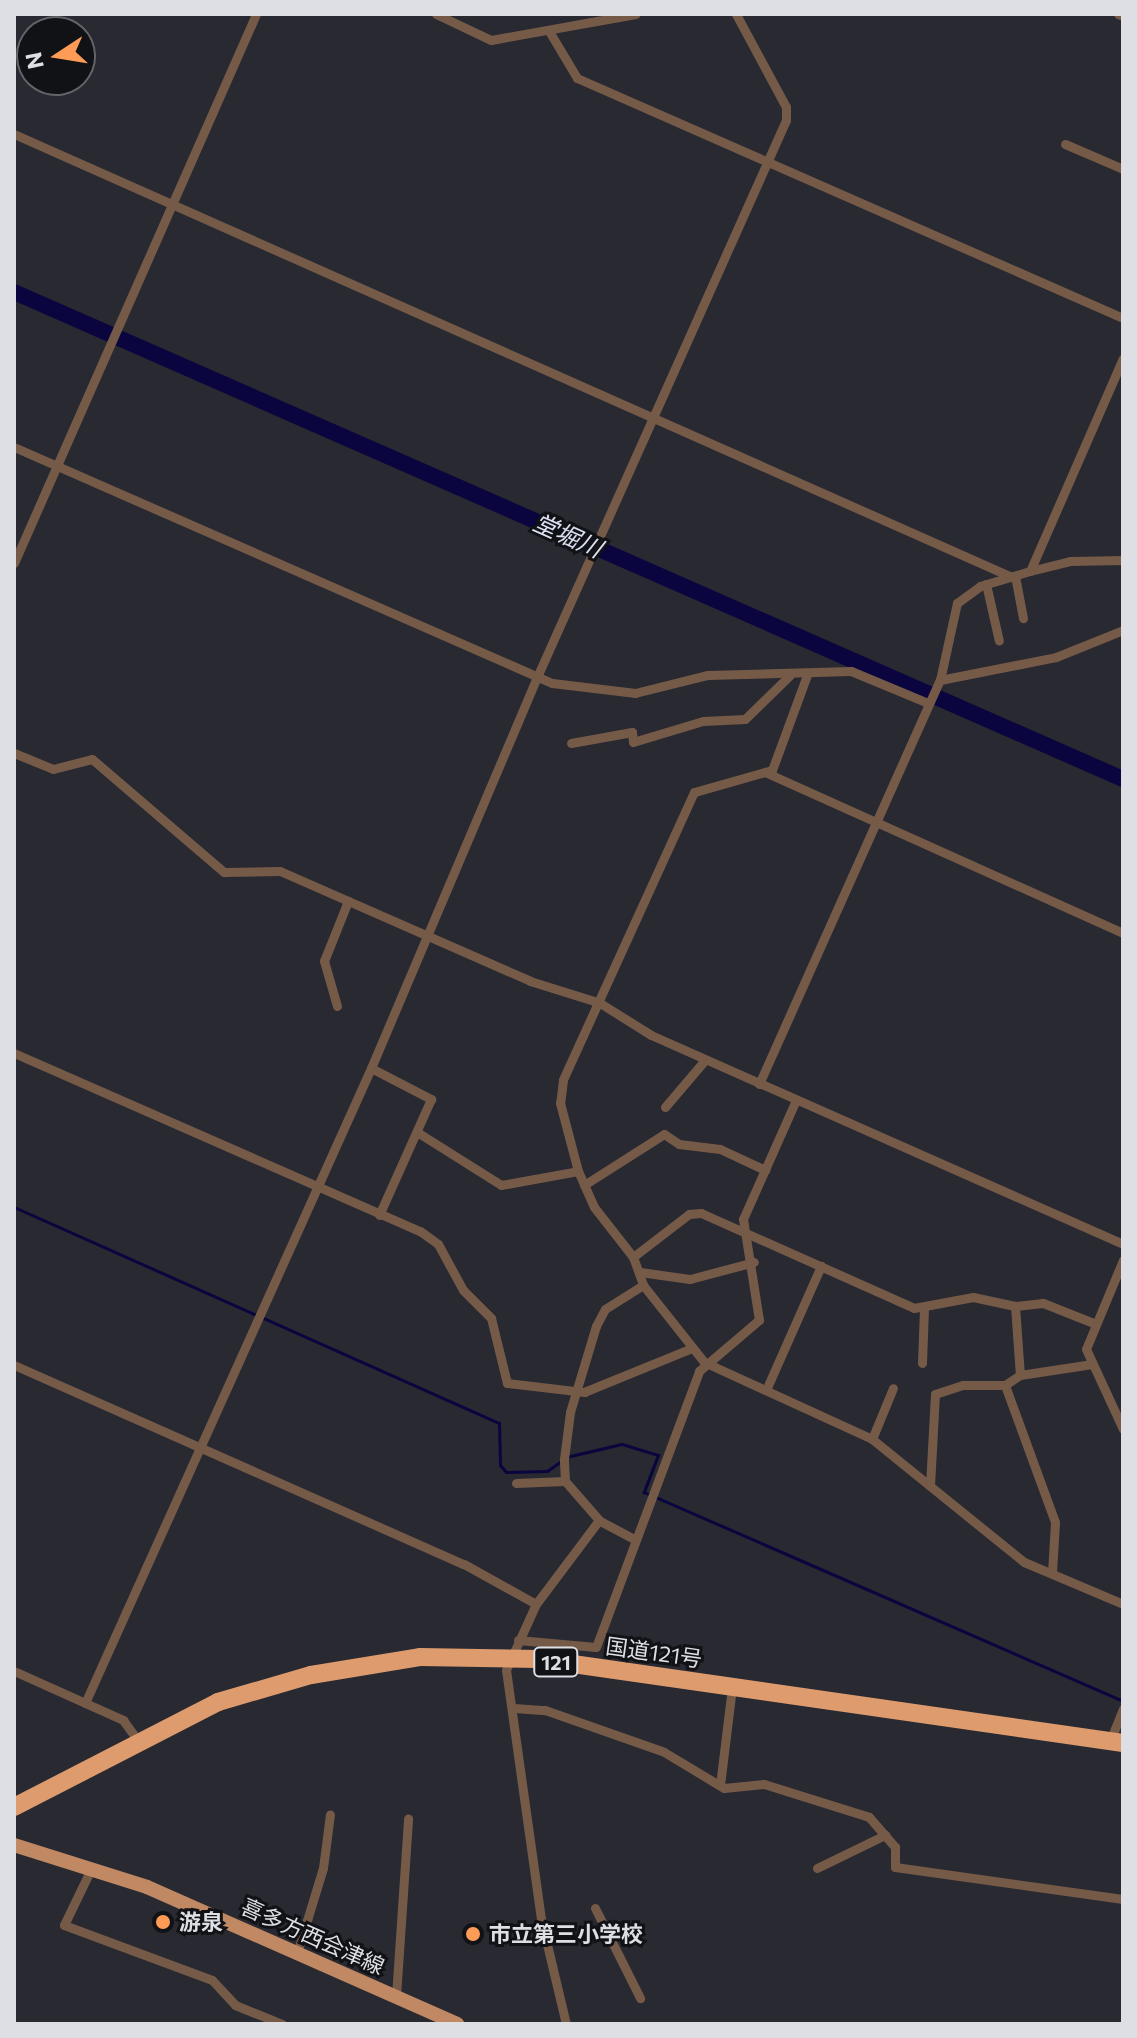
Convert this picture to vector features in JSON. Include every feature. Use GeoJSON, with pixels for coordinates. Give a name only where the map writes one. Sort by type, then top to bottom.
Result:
{"type":"FeatureCollection","features":[{"type":"Feature","properties":{"kind":"highway","name":"国道121号"},"geometry":{"type":"LineString","coordinates":[[14,1807],[138,1741],[246,1692],[345,1667],[515,1649],[732,1687],[1116,1742]]}},
{"type":"Feature","properties":{"kind":"main road","name":"喜多方西会津線"},"geometry":{"type":"LineString","coordinates":[[14,1845],[147,1887],[457,2024]]}},
{"type":"Feature","properties":{"kind":"street"},"geometry":{"type":"LineString","coordinates":[[14,563],[256,14]]}},
{"type":"Feature","properties":{"kind":"street"},"geometry":{"type":"LineString","coordinates":[[436,14],[491,40],[636,14]]}},
{"type":"Feature","properties":{"kind":"street"},"geometry":{"type":"LineString","coordinates":[[85,1703],[371,1068],[537,677],[786,107],[736,14]]}},
{"type":"Feature","properties":{"kind":"street"},"geometry":{"type":"LineString","coordinates":[[549,31],[577,78],[1123,318]]}},
{"type":"Feature","properties":{"kind":"street"},"geometry":{"type":"LineString","coordinates":[[14,134],[1013,576]]}},
{"type":"Feature","properties":{"kind":"street"},"geometry":{"type":"LineString","coordinates":[[1065,144],[1123,169]]}},
{"type":"Feature","properties":{"kind":"street"},"geometry":{"type":"LineString","coordinates":[[1030,571],[1123,358]]}},
{"type":"Feature","properties":{"kind":"street"},"geometry":{"type":"LineString","coordinates":[[14,447],[537,677],[635,693],[708,675],[807,675],[851,671],[928,703]]}},
{"type":"Feature","properties":{"kind":"street"},"geometry":{"type":"LineString","coordinates":[[759,1084],[940,680],[957,603],[986,584],[1030,571],[1070,561],[1123,560]]}},
{"type":"Feature","properties":{"kind":"street"},"geometry":{"type":"LineString","coordinates":[[1013,576],[1023,618]]}},
{"type":"Feature","properties":{"kind":"street"},"geometry":{"type":"LineString","coordinates":[[986,584],[999,641]]}},
{"type":"Feature","properties":{"kind":"street"},"geometry":{"type":"LineString","coordinates":[[940,680],[1056,657],[1123,630]]}},
{"type":"Feature","properties":{"kind":"street"},"geometry":{"type":"LineString","coordinates":[[571,743],[632,732],[633,742],[703,721],[745,719],[790,675]]}},
{"type":"Feature","properties":{"kind":"street"},"geometry":{"type":"LineString","coordinates":[[767,773],[807,675]]}},
{"type":"Feature","properties":{"kind":"street"},"geometry":{"type":"LineString","coordinates":[[14,753],[53,769],[92,759],[224,872],[270,868],[426,935],[600,1003],[705,1060],[1123,1244]]}},
{"type":"Feature","properties":{"kind":"street"},"geometry":{"type":"LineString","coordinates":[[1123,933],[767,773],[694,792],[561,1091],[578,1171],[584,1185],[633,1257],[643,1285],[704,1362],[872,1439],[1016,1556],[1123,1604]]}},
{"type":"Feature","properties":{"kind":"street"},"geometry":{"type":"LineString","coordinates":[[337,1006],[324,961],[348,901]]}},
{"type":"Feature","properties":{"kind":"street"},"geometry":{"type":"LineString","coordinates":[[14,1053],[438,1244],[463,1290],[491,1318],[502,1380],[575,1391],[692,1348]]}},
{"type":"Feature","properties":{"kind":"street"},"geometry":{"type":"LineString","coordinates":[[665,1107],[705,1060]]}},
{"type":"Feature","properties":{"kind":"street"},"geometry":{"type":"LineString","coordinates":[[371,1068],[430,1094],[417,1132],[379,1215]]}},
{"type":"Feature","properties":{"kind":"street"},"geometry":{"type":"LineString","coordinates":[[515,1649],[596,1647],[634,1539],[704,1362],[759,1320],[754,1262],[744,1216],[796,1100]]}},
{"type":"Feature","properties":{"kind":"street"},"geometry":{"type":"LineString","coordinates":[[417,1132],[501,1185],[578,1171]]}},
{"type":"Feature","properties":{"kind":"street"},"geometry":{"type":"LineString","coordinates":[[584,1185],[664,1134],[679,1144],[720,1149],[765,1170]]}},
{"type":"Feature","properties":{"kind":"street"},"geometry":{"type":"LineString","coordinates":[[633,1257],[689,1214],[706,1214],[924,1309],[973,1297],[1015,1306],[1046,1304],[1096,1324]]}},
{"type":"Feature","properties":{"kind":"street"},"geometry":{"type":"LineString","coordinates":[[1123,1260],[1086,1346],[1123,1429]]}},
{"type":"Feature","properties":{"kind":"street"},"geometry":{"type":"LineString","coordinates":[[640,1272],[690,1279],[754,1262]]}},
{"type":"Feature","properties":{"kind":"street"},"geometry":{"type":"LineString","coordinates":[[766,1390],[821,1266]]}},
{"type":"Feature","properties":{"kind":"street"},"geometry":{"type":"LineString","coordinates":[[634,1539],[599,1520],[565,1481],[575,1391],[605,1309],[643,1285]]}},
{"type":"Feature","properties":{"kind":"street"},"geometry":{"type":"LineString","coordinates":[[1015,1306],[1020,1375]]}},
{"type":"Feature","properties":{"kind":"street"},"geometry":{"type":"LineString","coordinates":[[922,1363],[924,1309]]}},
{"type":"Feature","properties":{"kind":"street"},"geometry":{"type":"LineString","coordinates":[[930,1486],[935,1394],[963,1385],[1005,1385],[1020,1375],[1092,1364]]}},
{"type":"Feature","properties":{"kind":"street"},"geometry":{"type":"LineString","coordinates":[[14,1365],[464,1564],[536,1604]]}},
{"type":"Feature","properties":{"kind":"street"},"geometry":{"type":"LineString","coordinates":[[1005,1385],[1055,1522],[1052,1573]]}},
{"type":"Feature","properties":{"kind":"street"},"geometry":{"type":"LineString","coordinates":[[872,1439],[893,1388]]}},
{"type":"Feature","properties":{"kind":"street"},"geometry":{"type":"LineString","coordinates":[[516,1483],[565,1481]]}},
{"type":"Feature","properties":{"kind":"street"},"geometry":{"type":"LineString","coordinates":[[566,2024],[541,1919],[514,1708],[506,1670],[536,1604],[599,1520]]}},
{"type":"Feature","properties":{"kind":"street"},"geometry":{"type":"LineString","coordinates":[[14,1671],[129,1725],[138,1741]]}},
{"type":"Feature","properties":{"kind":"street"},"geometry":{"type":"LineString","coordinates":[[720,1785],[732,1687]]}},
{"type":"Feature","properties":{"kind":"street"},"geometry":{"type":"LineString","coordinates":[[514,1708],[545,1710],[664,1752],[720,1785],[764,1784],[869,1817],[896,1850],[895,1867],[1123,1899]]}},
{"type":"Feature","properties":{"kind":"street"},"geometry":{"type":"LineString","coordinates":[[1116,1742],[1123,1709]]}},
{"type":"Feature","properties":{"kind":"street"},"geometry":{"type":"LineString","coordinates":[[297,1953],[323,1868],[330,1814]]}},
{"type":"Feature","properties":{"kind":"street"},"geometry":{"type":"LineString","coordinates":[[396,1996],[408,1818]]}},
{"type":"Feature","properties":{"kind":"street"},"geometry":{"type":"LineString","coordinates":[[817,1868],[885,1835]]}},
{"type":"Feature","properties":{"kind":"street"},"geometry":{"type":"LineString","coordinates":[[90,1871],[64,1925],[212,1980],[235,2005],[282,2024]]}},
{"type":"Feature","properties":{"kind":"street"},"geometry":{"type":"LineString","coordinates":[[595,1908],[640,1998]]}},
{"type":"Feature","properties":{"kind":"waterway","name":"堂堀川"},"geometry":{"type":"LineString","coordinates":[[14,292],[1123,779]]}},
{"type":"Feature","properties":{"kind":"waterway"},"geometry":{"type":"LineString","coordinates":[[14,1207],[499,1423],[500,1465],[506,1472],[547,1471],[560,1462]]}},
{"type":"Feature","properties":{"kind":"waterway"},"geometry":{"type":"LineString","coordinates":[[566,1457],[622,1444],[658,1455],[644,1492],[1123,1701]]}},
{"type":"Feature","properties":{"kind":"place","name":"游泉"},"geometry":{"type":"Point","coordinates":[163,1922]}},
{"type":"Feature","properties":{"kind":"place","name":"市立第三小学校"},"geometry":{"type":"Point","coordinates":[473,1934]}}]}
